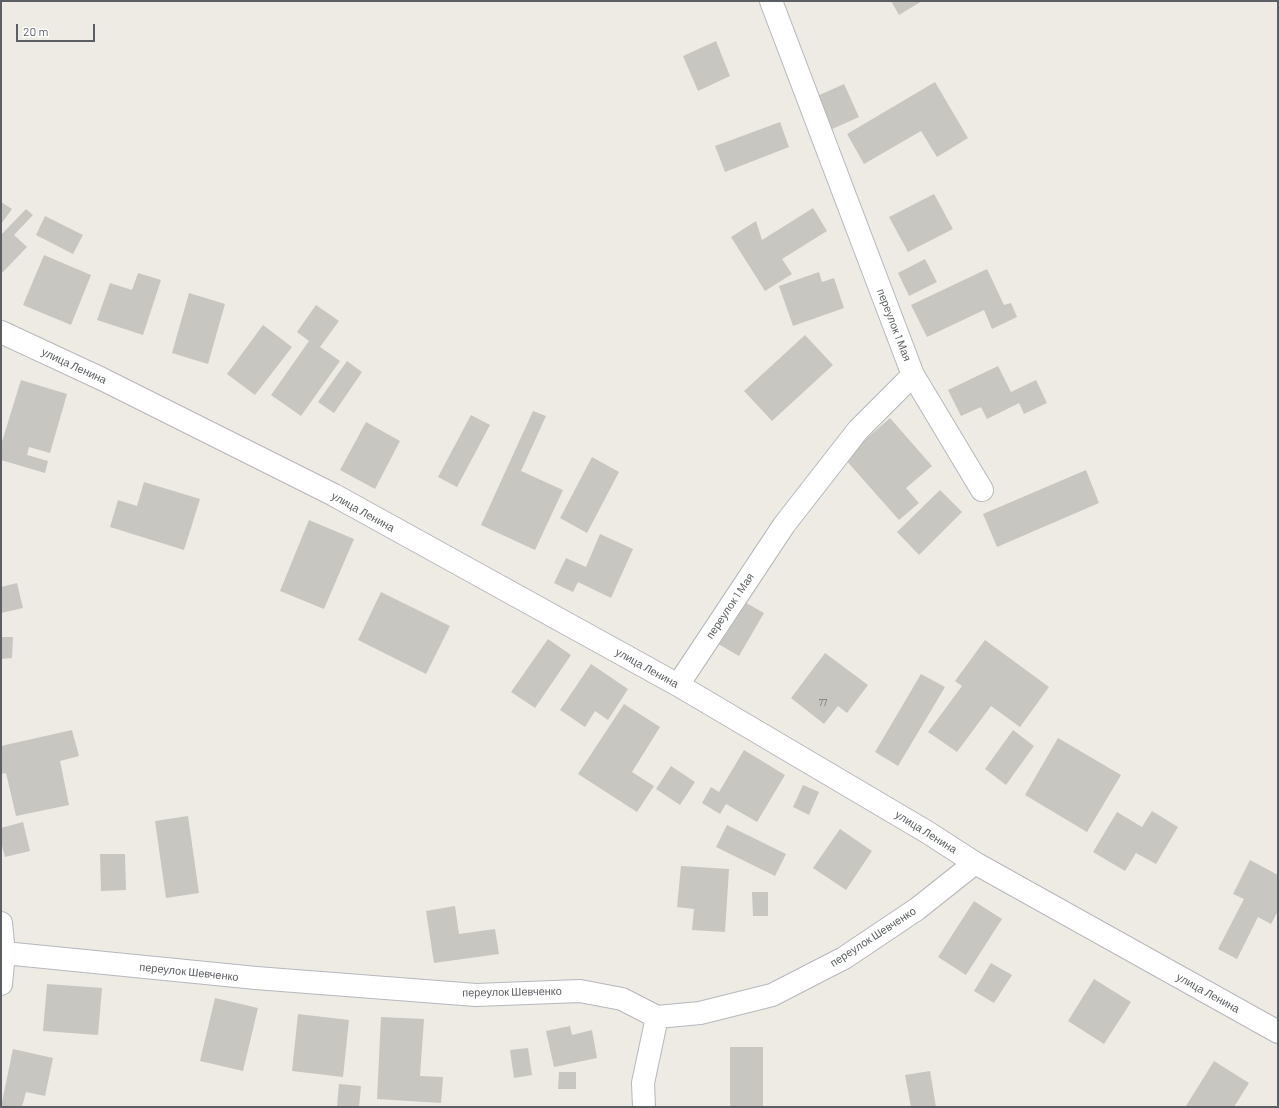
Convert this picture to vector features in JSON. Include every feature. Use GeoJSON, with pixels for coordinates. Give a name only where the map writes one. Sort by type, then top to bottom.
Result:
{"type":"FeatureCollection","features":[{"type":"Feature","properties":{"kind":"street","name":"переулок 1 Мая"},"geometry":{"type":"LineString","coordinates":[[678,685],[784,525],[858,430],[913,375],[771,1]]}},
{"type":"Feature","properties":{"kind":"street","name":"улица Ленина"},"geometry":{"type":"LineString","coordinates":[[1,332],[102,379],[334,495],[678,685],[927,832],[975,863],[1278,1032]]}},
{"type":"Feature","properties":{"kind":"street"},"geometry":{"type":"LineString","coordinates":[[913,375],[982,490]]}},
{"type":"Feature","properties":{"kind":"street","name":"переулок Шевченко"},"geometry":{"type":"LineString","coordinates":[[4,953],[256,978],[468,994],[580,991],[622,1000],[657,1017],[700,1013],[772,995],[844,958],[917,909],[975,863]]}},
{"type":"Feature","properties":{"kind":"street"},"geometry":{"type":"LineString","coordinates":[[1,923],[4,953],[1,984]]}},
{"type":"Feature","properties":{"kind":"street"},"geometry":{"type":"LineString","coordinates":[[644,1107],[643,1083],[657,1017]]}},
{"type":"Feature","properties":{"kind":"building"},"geometry":{"type":"Polygon","coordinates":[[[891,1],[922,1],[899,15],[891,1]]]}},
{"type":"Feature","properties":{"kind":"building"},"geometry":{"type":"Polygon","coordinates":[[[716,41],[730,76],[698,91],[683,56],[716,41]]]}},
{"type":"Feature","properties":{"kind":"building"},"geometry":{"type":"Polygon","coordinates":[[[935,82],[968,138],[937,157],[921,131],[864,164],[847,134],[935,82]]]}},
{"type":"Feature","properties":{"kind":"building"},"geometry":{"type":"Polygon","coordinates":[[[844,84],[859,117],[830,130],[815,97],[844,84]]]}},
{"type":"Feature","properties":{"kind":"building"},"geometry":{"type":"Polygon","coordinates":[[[780,122],[789,147],[725,172],[715,146],[780,122]]]}},
{"type":"Feature","properties":{"kind":"building"},"geometry":{"type":"Polygon","coordinates":[[[934,194],[953,229],[908,252],[889,217],[934,194]]]}},
{"type":"Feature","properties":{"kind":"building"},"geometry":{"type":"Polygon","coordinates":[[[1,202],[12,209],[1,224],[1,202]]]}},
{"type":"Feature","properties":{"kind":"building"},"geometry":{"type":"Polygon","coordinates":[[[813,208],[827,231],[782,259],[792,274],[765,291],[731,237],[756,221],[762,240],[813,208]]]}},
{"type":"Feature","properties":{"kind":"building"},"geometry":{"type":"Polygon","coordinates":[[[26,209],[33,215],[14,235],[27,247],[1,274],[1,235],[26,209]]]}},
{"type":"Feature","properties":{"kind":"building"},"geometry":{"type":"Polygon","coordinates":[[[45,216],[83,235],[73,254],[36,235],[45,216]]]}},
{"type":"Feature","properties":{"kind":"building"},"geometry":{"type":"Polygon","coordinates":[[[44,255],[91,275],[71,325],[23,305],[44,255]]]}},
{"type":"Feature","properties":{"kind":"building"},"geometry":{"type":"Polygon","coordinates":[[[925,259],[937,282],[909,296],[898,273],[925,259]]]}},
{"type":"Feature","properties":{"kind":"building"},"geometry":{"type":"Polygon","coordinates":[[[987,269],[1004,305],[1011,303],[1017,317],[992,329],[984,310],[927,337],[911,305],[987,269]]]}},
{"type":"Feature","properties":{"kind":"building"},"geometry":{"type":"Polygon","coordinates":[[[819,272],[822,282],[834,278],[844,308],[793,326],[779,286],[819,272]]]}},
{"type":"Feature","properties":{"kind":"building"},"geometry":{"type":"Polygon","coordinates":[[[138,273],[161,280],[143,335],[97,320],[110,283],[132,290],[138,273]]]}},
{"type":"Feature","properties":{"kind":"building"},"geometry":{"type":"Polygon","coordinates":[[[189,293],[225,304],[208,364],[172,353],[189,293]]]}},
{"type":"Feature","properties":{"kind":"building"},"geometry":{"type":"Polygon","coordinates":[[[316,305],[339,321],[320,347],[340,361],[301,416],[271,395],[309,341],[297,332],[316,305]]]}},
{"type":"Feature","properties":{"kind":"building"},"geometry":{"type":"Polygon","coordinates":[[[263,325],[292,347],[255,395],[227,374],[263,325]]]}},
{"type":"Feature","properties":{"kind":"building"},"geometry":{"type":"Polygon","coordinates":[[[805,335],[833,365],[772,421],[744,391],[805,335]]]}},
{"type":"Feature","properties":{"kind":"building"},"geometry":{"type":"Polygon","coordinates":[[[347,361],[362,372],[334,413],[318,402],[347,361]]]}},
{"type":"Feature","properties":{"kind":"building"},"geometry":{"type":"Polygon","coordinates":[[[998,366],[1011,392],[1036,380],[1047,403],[1024,414],[1019,403],[987,419],[981,407],[961,416],[948,390],[998,366]]]}},
{"type":"Feature","properties":{"kind":"building"},"geometry":{"type":"Polygon","coordinates":[[[21,380],[67,394],[50,453],[29,447],[27,455],[48,461],[45,473],[1,460],[1,445],[21,380]]]}},
{"type":"Feature","properties":{"kind":"building"},"geometry":{"type":"Polygon","coordinates":[[[533,411],[546,416],[521,471],[563,490],[535,550],[481,525],[533,411]]]}},
{"type":"Feature","properties":{"kind":"building"},"geometry":{"type":"Polygon","coordinates":[[[471,415],[490,425],[457,487],[438,477],[471,415]]]}},
{"type":"Feature","properties":{"kind":"building"},"geometry":{"type":"Polygon","coordinates":[[[890,418],[932,466],[906,488],[919,503],[899,520],[844,458],[890,418]]]}},
{"type":"Feature","properties":{"kind":"building"},"geometry":{"type":"Polygon","coordinates":[[[366,422],[400,441],[375,489],[340,470],[366,422]]]}},
{"type":"Feature","properties":{"kind":"building"},"geometry":{"type":"Polygon","coordinates":[[[592,457],[619,472],[587,533],[560,518],[592,457]]]}},
{"type":"Feature","properties":{"kind":"building"},"geometry":{"type":"Polygon","coordinates":[[[1086,470],[1099,503],[997,547],[983,514],[1086,470]]]}},
{"type":"Feature","properties":{"kind":"building"},"geometry":{"type":"Polygon","coordinates":[[[144,482],[200,499],[184,550],[110,527],[118,500],[137,506],[144,482]]]}},
{"type":"Feature","properties":{"kind":"building"},"geometry":{"type":"Polygon","coordinates":[[[940,490],[962,512],[919,555],[897,532],[940,490]]]}},
{"type":"Feature","properties":{"kind":"building"},"geometry":{"type":"Polygon","coordinates":[[[309,520],[354,539],[324,609],[280,591],[309,520]]]}},
{"type":"Feature","properties":{"kind":"building"},"geometry":{"type":"Polygon","coordinates":[[[600,534],[633,549],[611,598],[578,582],[573,592],[554,583],[566,558],[586,567],[600,534]]]}},
{"type":"Feature","properties":{"kind":"building"},"geometry":{"type":"Polygon","coordinates":[[[17,583],[23,608],[1,613],[1,587],[17,583]]]}},
{"type":"Feature","properties":{"kind":"building"},"geometry":{"type":"Polygon","coordinates":[[[381,592],[450,626],[426,674],[358,640],[381,592]]]}},
{"type":"Feature","properties":{"kind":"building"},"geometry":{"type":"Polygon","coordinates":[[[732,595],[764,613],[739,656],[708,638],[732,595]]]}},
{"type":"Feature","properties":{"kind":"building"},"geometry":{"type":"Polygon","coordinates":[[[1,637],[13,637],[12,658],[1,659],[1,637]]]}},
{"type":"Feature","properties":{"kind":"building"},"geometry":{"type":"Polygon","coordinates":[[[548,639],[571,655],[535,708],[511,692],[548,639]]]}},
{"type":"Feature","properties":{"kind":"building"},"geometry":{"type":"Polygon","coordinates":[[[985,640],[1049,687],[1020,727],[991,706],[957,752],[928,732],[962,686],[955,681],[985,640]]]}},
{"type":"Feature","properties":{"kind":"building"},"geometry":{"type":"Polygon","coordinates":[[[825,653],[868,685],[847,713],[838,706],[824,724],[791,698],[825,653]]]}},
{"type":"Feature","properties":{"kind":"building"},"geometry":{"type":"Polygon","coordinates":[[[591,664],[628,689],[608,720],[595,711],[585,727],[560,710],[591,664]]]}},
{"type":"Feature","properties":{"kind":"building"},"geometry":{"type":"Polygon","coordinates":[[[921,674],[945,687],[898,766],[875,752],[921,674]]]}},
{"type":"Feature","properties":{"kind":"building"},"geometry":{"type":"Polygon","coordinates":[[[624,704],[660,727],[632,772],[654,786],[637,812],[578,774],[624,704]]]}},
{"type":"Feature","properties":{"kind":"building"},"geometry":{"type":"Polygon","coordinates":[[[72,730],[79,756],[60,761],[69,805],[16,816],[6,773],[1,774],[1,746],[72,730]]]}},
{"type":"Feature","properties":{"kind":"building"},"geometry":{"type":"Polygon","coordinates":[[[1013,730],[1034,746],[1006,785],[985,769],[1013,730]]]}},
{"type":"Feature","properties":{"kind":"building"},"geometry":{"type":"Polygon","coordinates":[[[1058,738],[1121,775],[1087,832],[1025,795],[1058,738]]]}},
{"type":"Feature","properties":{"kind":"building"},"geometry":{"type":"Polygon","coordinates":[[[744,750],[785,775],[757,822],[726,804],[720,814],[702,803],[711,787],[719,792],[744,750]]]}},
{"type":"Feature","properties":{"kind":"building"},"geometry":{"type":"Polygon","coordinates":[[[671,766],[695,782],[680,805],[656,789],[671,766]]]}},
{"type":"Feature","properties":{"kind":"building"},"geometry":{"type":"Polygon","coordinates":[[[803,785],[819,792],[809,815],[793,807],[803,785]]]}},
{"type":"Feature","properties":{"kind":"building"},"geometry":{"type":"Polygon","coordinates":[[[1152,811],[1178,827],[1156,864],[1136,853],[1125,871],[1093,852],[1117,812],[1142,827],[1152,811]]]}},
{"type":"Feature","properties":{"kind":"building"},"geometry":{"type":"Polygon","coordinates":[[[188,816],[199,893],[166,898],[155,821],[188,816]]]}},
{"type":"Feature","properties":{"kind":"building"},"geometry":{"type":"Polygon","coordinates":[[[23,822],[30,851],[5,857],[1,842],[1,828],[23,822]]]}},
{"type":"Feature","properties":{"kind":"building"},"geometry":{"type":"Polygon","coordinates":[[[727,825],[786,854],[775,876],[716,847],[727,825]]]}},
{"type":"Feature","properties":{"kind":"building"},"geometry":{"type":"Polygon","coordinates":[[[840,829],[872,851],[846,890],[813,868],[840,829]]]}},
{"type":"Feature","properties":{"kind":"building"},"geometry":{"type":"Polygon","coordinates":[[[100,854],[125,854],[126,890],[101,891],[100,854]]]}},
{"type":"Feature","properties":{"kind":"building"},"geometry":{"type":"Polygon","coordinates":[[[1250,860],[1278,875],[1278,911],[1271,924],[1258,917],[1237,959],[1218,949],[1244,899],[1233,894],[1250,860]]]}},
{"type":"Feature","properties":{"kind":"building"},"geometry":{"type":"Polygon","coordinates":[[[681,866],[729,869],[725,932],[692,930],[694,909],[677,907],[681,866]]]}},
{"type":"Feature","properties":{"kind":"building"},"geometry":{"type":"Polygon","coordinates":[[[752,892],[768,892],[768,916],[753,916],[752,892]]]}},
{"type":"Feature","properties":{"kind":"building"},"geometry":{"type":"Polygon","coordinates":[[[974,901],[1002,919],[966,975],[938,957],[974,901]]]}},
{"type":"Feature","properties":{"kind":"building"},"geometry":{"type":"Polygon","coordinates":[[[455,906],[459,934],[495,929],[499,954],[434,963],[426,911],[455,906]]]}},
{"type":"Feature","properties":{"kind":"building"},"geometry":{"type":"Polygon","coordinates":[[[991,963],[1012,975],[994,1003],[974,991],[991,963]]]}},
{"type":"Feature","properties":{"kind":"building"},"geometry":{"type":"Polygon","coordinates":[[[1094,979],[1131,1002],[1104,1044],[1068,1021],[1094,979]]]}},
{"type":"Feature","properties":{"kind":"building"},"geometry":{"type":"Polygon","coordinates":[[[47,984],[102,988],[98,1035],[43,1031],[47,984]]]}},
{"type":"Feature","properties":{"kind":"building"},"geometry":{"type":"Polygon","coordinates":[[[215,998],[258,1008],[243,1071],[200,1061],[215,998]]]}},
{"type":"Feature","properties":{"kind":"building"},"geometry":{"type":"Polygon","coordinates":[[[298,1014],[349,1020],[343,1077],[292,1071],[298,1014]]]}},
{"type":"Feature","properties":{"kind":"building"},"geometry":{"type":"Polygon","coordinates":[[[381,1017],[424,1019],[420,1076],[443,1077],[441,1103],[377,1099],[381,1017]]]}},
{"type":"Feature","properties":{"kind":"building"},"geometry":{"type":"Polygon","coordinates":[[[570,1026],[572,1035],[592,1030],[597,1058],[554,1067],[546,1031],[570,1026]]]}},
{"type":"Feature","properties":{"kind":"building"},"geometry":{"type":"Polygon","coordinates":[[[730,1047],[763,1047],[763,1107],[730,1107],[730,1047]]]}},
{"type":"Feature","properties":{"kind":"building"},"geometry":{"type":"Polygon","coordinates":[[[528,1048],[532,1075],[514,1078],[510,1050],[528,1048]]]}},
{"type":"Feature","properties":{"kind":"building"},"geometry":{"type":"Polygon","coordinates":[[[13,1049],[53,1058],[45,1096],[26,1092],[22,1107],[1,1107],[13,1049]]]}},
{"type":"Feature","properties":{"kind":"building"},"geometry":{"type":"Polygon","coordinates":[[[1214,1061],[1249,1083],[1234,1107],[1186,1106],[1214,1061]]]}},
{"type":"Feature","properties":{"kind":"building"},"geometry":{"type":"Polygon","coordinates":[[[930,1071],[936,1107],[911,1107],[905,1075],[930,1071]]]}},
{"type":"Feature","properties":{"kind":"building"},"geometry":{"type":"Polygon","coordinates":[[[559,1072],[576,1072],[576,1089],[558,1089],[559,1072]]]}},
{"type":"Feature","properties":{"kind":"building"},"geometry":{"type":"Polygon","coordinates":[[[339,1084],[361,1086],[359,1107],[337,1107],[339,1084]]]}}]}
